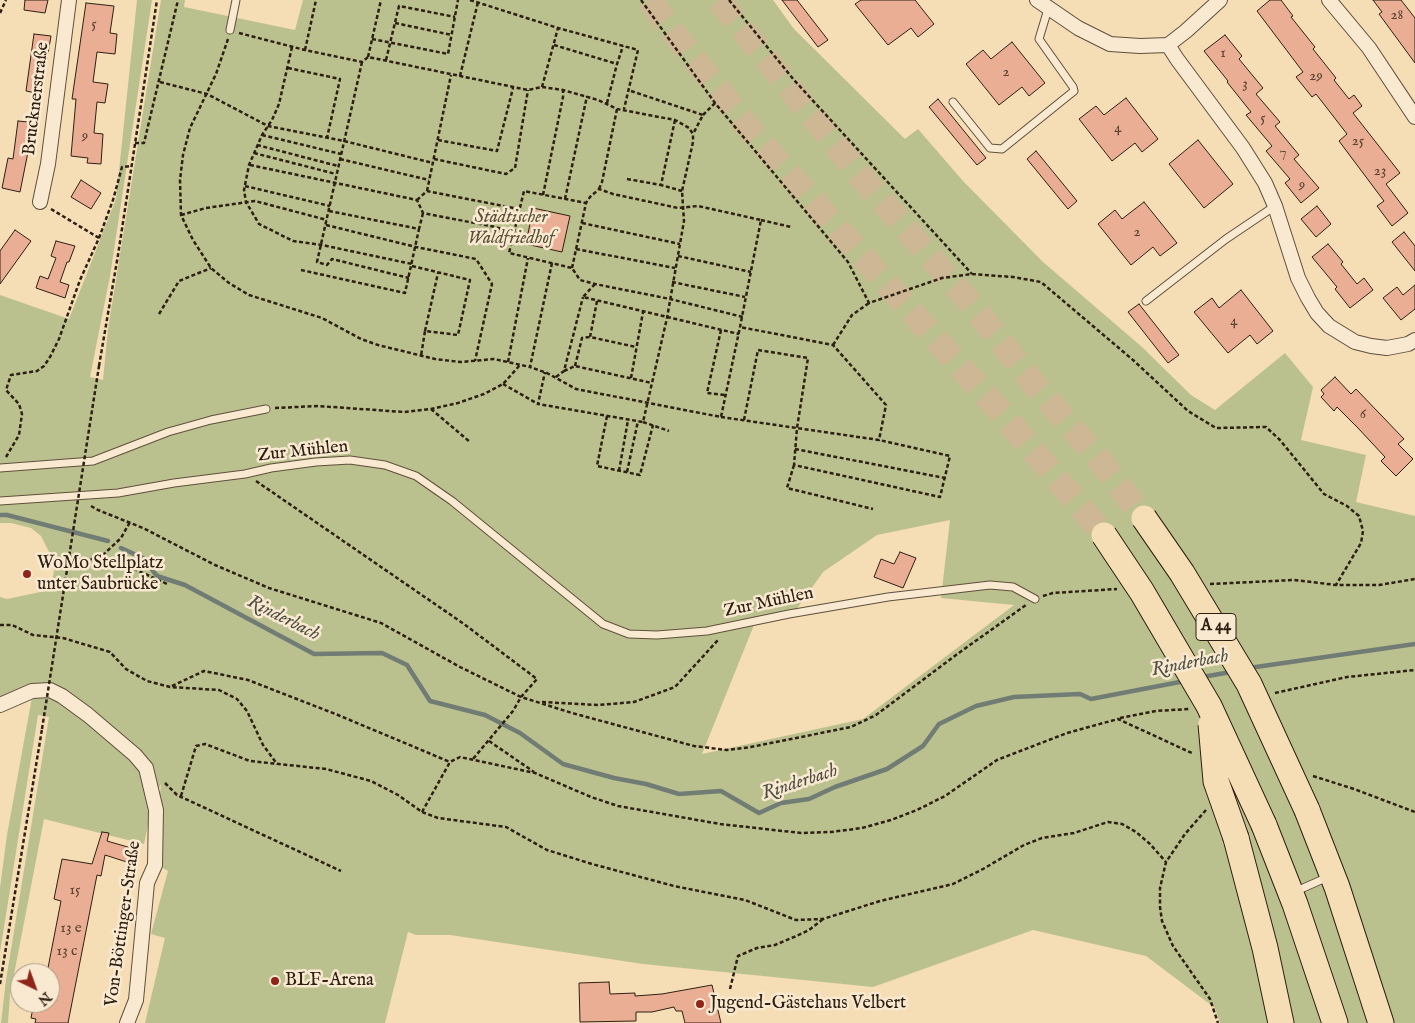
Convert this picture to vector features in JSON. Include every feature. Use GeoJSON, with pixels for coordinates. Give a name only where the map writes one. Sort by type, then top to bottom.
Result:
{"type":"FeatureCollection","features":[{"type":"Feature","properties":{"kind":"highway","name":"A 44"},"geometry":{"type":"LineString","coordinates":[[1144,518],[1182,572],[1249,684],[1307,810],[1333,875],[1374,999],[1380,1023]]}},
{"type":"Feature","properties":{"kind":"highway","name":"A 44"},"geometry":{"type":"LineString","coordinates":[[1104,535],[1142,592],[1209,706],[1264,825],[1291,893],[1335,1023]]}},
{"type":"Feature","properties":{"kind":"highway"},"geometry":{"type":"LineString","coordinates":[[1209,706],[1216,781],[1236,838],[1281,1023]]}},
{"type":"Feature","properties":{"kind":"street","name":"Brucknerstraße"},"geometry":{"type":"LineString","coordinates":[[40,202],[48,164],[69,0]]}},
{"type":"Feature","properties":{"kind":"street"},"geometry":{"type":"LineString","coordinates":[[1043,4],[1078,28],[1110,44],[1125,46],[1168,45],[1220,0]]}},
{"type":"Feature","properties":{"kind":"street"},"geometry":{"type":"LineString","coordinates":[[1329,0],[1369,48],[1415,118]]}},
{"type":"Feature","properties":{"kind":"street"},"geometry":{"type":"LineString","coordinates":[[1168,45],[1243,148],[1265,182],[1275,206],[1298,278],[1317,313],[1329,326],[1355,342],[1387,348],[1408,344],[1415,340]]}},
{"type":"Feature","properties":{"kind":"street","name":"Von-Böttinger-Straße"},"geometry":{"type":"LineString","coordinates":[[0,705],[32,690],[50,690],[62,696],[88,715],[134,755],[146,768],[156,810],[155,865],[147,883],[136,1000],[127,1023]]}},
{"type":"Feature","properties":{"kind":"lane"},"geometry":{"type":"LineString","coordinates":[[230,30],[236,0]]}},
{"type":"Feature","properties":{"kind":"lane"},"geometry":{"type":"LineString","coordinates":[[954,102],[990,148],[1002,149],[1074,91],[1039,38],[1043,4]]}},
{"type":"Feature","properties":{"kind":"lane"},"geometry":{"type":"LineString","coordinates":[[1146,301],[1226,239],[1275,206]]}},
{"type":"Feature","properties":{"kind":"lane"},"geometry":{"type":"LineString","coordinates":[[0,468],[93,461],[168,432],[211,420],[266,409]]}},
{"type":"Feature","properties":{"kind":"lane","name":"Zur Mühlen"},"geometry":{"type":"LineString","coordinates":[[0,501],[118,493],[316,462],[350,460],[385,465],[416,476],[452,500],[603,624],[628,634],[656,635],[707,630],[878,598],[990,585],[1013,587],[1035,599]]}},
{"type":"Feature","properties":{"kind":"lane"},"geometry":{"type":"LineString","coordinates":[[1291,893],[1333,875]]}},
{"type":"Feature","properties":{"kind":"path"},"geometry":{"type":"LineString","coordinates":[[0,13],[6,0]]}},
{"type":"Feature","properties":{"kind":"path"},"geometry":{"type":"LineString","coordinates":[[0,984],[157,0]]}},
{"type":"Feature","properties":{"kind":"path"},"geometry":{"type":"LineString","coordinates":[[135,143],[144,143],[178,0]]}},
{"type":"Feature","properties":{"kind":"path"},"geometry":{"type":"LineString","coordinates":[[305,50],[316,0]]}},
{"type":"Feature","properties":{"kind":"path"},"geometry":{"type":"LineString","coordinates":[[368,58],[381,0]]}},
{"type":"Feature","properties":{"kind":"path"},"geometry":{"type":"LineString","coordinates":[[372,39],[448,54],[458,0]]}},
{"type":"Feature","properties":{"kind":"path"},"geometry":{"type":"LineString","coordinates":[[470,0],[558,28],[638,50],[630,91],[624,109]]}},
{"type":"Feature","properties":{"kind":"path"},"geometry":{"type":"LineString","coordinates":[[642,0],[715,103],[848,262],[869,303]]}},
{"type":"Feature","properties":{"kind":"path"},"geometry":{"type":"LineString","coordinates":[[728,0],[794,80],[972,274]]}},
{"type":"Feature","properties":{"kind":"path"},"geometry":{"type":"LineString","coordinates":[[460,76],[478,2]]}},
{"type":"Feature","properties":{"kind":"path"},"geometry":{"type":"LineString","coordinates":[[386,60],[399,6],[455,17]]}},
{"type":"Feature","properties":{"kind":"path"},"geometry":{"type":"LineString","coordinates":[[395,24],[452,35]]}},
{"type":"Feature","properties":{"kind":"path"},"geometry":{"type":"LineString","coordinates":[[542,87],[558,28]]}},
{"type":"Feature","properties":{"kind":"path"},"geometry":{"type":"LineString","coordinates":[[362,62],[292,47],[230,30],[216,74],[190,128],[183,155],[180,180],[181,215],[193,240],[211,268],[229,283],[249,295],[322,318],[361,339],[421,356],[461,362],[494,359],[545,372],[576,389],[721,417],[879,440],[950,456],[940,497],[794,465]]}},
{"type":"Feature","properties":{"kind":"path"},"geometry":{"type":"LineString","coordinates":[[554,45],[617,64]]}},
{"type":"Feature","properties":{"kind":"path"},"geometry":{"type":"LineString","coordinates":[[607,103],[623,46]]}},
{"type":"Feature","properties":{"kind":"path"},"geometry":{"type":"LineString","coordinates":[[292,47],[279,104],[257,145],[249,165],[245,186],[246,202],[260,224],[293,241],[322,244],[470,280],[458,335],[426,331]]}},
{"type":"Feature","properties":{"kind":"path"},"geometry":{"type":"LineString","coordinates":[[409,278],[332,259],[327,265],[317,262],[362,62],[368,58],[386,60],[528,90],[542,87],[563,90],[607,103],[617,109],[675,120],[688,128],[693,134]]}},
{"type":"Feature","properties":{"kind":"path"},"geometry":{"type":"LineString","coordinates":[[288,68],[340,79],[327,138]]}},
{"type":"Feature","properties":{"kind":"path"},"geometry":{"type":"LineString","coordinates":[[417,200],[427,191],[451,75]]}},
{"type":"Feature","properties":{"kind":"path"},"geometry":{"type":"LineString","coordinates":[[160,82],[207,94],[268,126],[433,161],[506,174],[515,168],[528,90]]}},
{"type":"Feature","properties":{"kind":"path"},"geometry":{"type":"LineString","coordinates":[[438,140],[497,151],[513,87]]}},
{"type":"Feature","properties":{"kind":"path"},"geometry":{"type":"LineString","coordinates":[[543,195],[564,97],[563,90]]}},
{"type":"Feature","properties":{"kind":"path"},"geometry":{"type":"LineString","coordinates":[[630,91],[703,115]]}},
{"type":"Feature","properties":{"kind":"path"},"geometry":{"type":"LineString","coordinates":[[565,199],[586,96]]}},
{"type":"Feature","properties":{"kind":"path"},"geometry":{"type":"LineString","coordinates":[[644,422],[684,221],[682,191],[693,142],[693,134],[703,115],[715,103]]}},
{"type":"Feature","properties":{"kind":"path"},"geometry":{"type":"LineString","coordinates":[[572,268],[586,203],[599,189],[602,182],[617,109]]}},
{"type":"Feature","properties":{"kind":"path"},"geometry":{"type":"LineString","coordinates":[[661,185],[675,120]]}},
{"type":"Feature","properties":{"kind":"path"},"geometry":{"type":"LineString","coordinates":[[262,135],[341,154]]}},
{"type":"Feature","properties":{"kind":"path"},"geometry":{"type":"LineString","coordinates":[[257,145],[338,166]]}},
{"type":"Feature","properties":{"kind":"path"},"geometry":{"type":"LineString","coordinates":[[254,153],[336,174]]}},
{"type":"Feature","properties":{"kind":"path"},"geometry":{"type":"LineString","coordinates":[[340,160],[429,180]]}},
{"type":"Feature","properties":{"kind":"path"},"geometry":{"type":"LineString","coordinates":[[249,165],[417,200]]}},
{"type":"Feature","properties":{"kind":"path"},"geometry":{"type":"LineString","coordinates":[[5,459],[19,435],[22,414],[19,404],[6,390],[11,375],[37,371],[47,361],[59,339],[80,280],[113,200],[122,167],[131,166]]}},
{"type":"Feature","properties":{"kind":"path"},"geometry":{"type":"LineString","coordinates":[[627,179],[682,191]]}},
{"type":"Feature","properties":{"kind":"path"},"geometry":{"type":"LineString","coordinates":[[245,186],[330,206]]}},
{"type":"Feature","properties":{"kind":"path"},"geometry":{"type":"LineString","coordinates":[[599,189],[613,194],[678,208],[698,206],[791,226]]}},
{"type":"Feature","properties":{"kind":"path"},"geometry":{"type":"LineString","coordinates":[[427,191],[519,209]]}},
{"type":"Feature","properties":{"kind":"path"},"geometry":{"type":"LineString","coordinates":[[586,203],[524,191],[509,253],[572,268],[580,280],[670,299],[742,317]]}},
{"type":"Feature","properties":{"kind":"path"},"geometry":{"type":"LineString","coordinates":[[301,270],[405,293],[423,213],[417,200]]}},
{"type":"Feature","properties":{"kind":"path"},"geometry":{"type":"LineString","coordinates":[[181,215],[206,208],[255,201],[327,220]]}},
{"type":"Feature","properties":{"kind":"path"},"geometry":{"type":"LineString","coordinates":[[40,202],[98,238]]}},
{"type":"Feature","properties":{"kind":"path"},"geometry":{"type":"LineString","coordinates":[[329,211],[419,229]]}},
{"type":"Feature","properties":{"kind":"path"},"geometry":{"type":"LineString","coordinates":[[423,213],[495,227],[514,234]]}},
{"type":"Feature","properties":{"kind":"path"},"geometry":{"type":"LineString","coordinates":[[721,417],[761,220]]}},
{"type":"Feature","properties":{"kind":"path"},"geometry":{"type":"LineString","coordinates":[[582,223],[680,244]]}},
{"type":"Feature","properties":{"kind":"path"},"geometry":{"type":"LineString","coordinates":[[326,225],[416,247],[476,259],[492,284],[475,361]]}},
{"type":"Feature","properties":{"kind":"path"},"geometry":{"type":"LineString","coordinates":[[576,249],[675,268]]}},
{"type":"Feature","properties":{"kind":"path"},"geometry":{"type":"LineString","coordinates":[[678,256],[751,272]]}},
{"type":"Feature","properties":{"kind":"path"},"geometry":{"type":"LineString","coordinates":[[508,362],[528,258]]}},
{"type":"Feature","properties":{"kind":"path"},"geometry":{"type":"LineString","coordinates":[[530,367],[552,263]]}},
{"type":"Feature","properties":{"kind":"path"},"geometry":{"type":"LineString","coordinates":[[159,314],[179,281],[211,268]]}},
{"type":"Feature","properties":{"kind":"path"},"geometry":{"type":"LineString","coordinates":[[421,356],[438,272]]}},
{"type":"Feature","properties":{"kind":"path"},"geometry":{"type":"LineString","coordinates":[[833,345],[852,315],[869,303],[942,278],[972,274],[1013,277],[1041,282],[1133,360],[1188,411],[1216,428],[1266,427],[1280,440],[1324,494],[1347,506],[1360,516],[1363,531],[1361,543],[1336,585],[1379,585],[1415,579]]}},
{"type":"Feature","properties":{"kind":"path"},"geometry":{"type":"LineString","coordinates":[[672,282],[745,297]]}},
{"type":"Feature","properties":{"kind":"path"},"geometry":{"type":"LineString","coordinates":[[564,372],[583,297],[595,284]]}},
{"type":"Feature","properties":{"kind":"path"},"geometry":{"type":"LineString","coordinates":[[583,297],[739,334]]}},
{"type":"Feature","properties":{"kind":"path"},"geometry":{"type":"LineString","coordinates":[[590,337],[598,300]]}},
{"type":"Feature","properties":{"kind":"path"},"geometry":{"type":"LineString","coordinates":[[631,378],[643,312]]}},
{"type":"Feature","properties":{"kind":"path"},"geometry":{"type":"LineString","coordinates":[[740,327],[833,345],[886,405],[879,440]]}},
{"type":"Feature","properties":{"kind":"path"},"geometry":{"type":"LineString","coordinates":[[721,330],[707,393],[726,395]]}},
{"type":"Feature","properties":{"kind":"path"},"geometry":{"type":"LineString","coordinates":[[575,366],[582,338],[590,337],[636,347]]}},
{"type":"Feature","properties":{"kind":"path"},"geometry":{"type":"LineString","coordinates":[[744,420],[758,350],[808,358],[797,428],[794,465],[787,488],[873,509]]}},
{"type":"Feature","properties":{"kind":"path"},"geometry":{"type":"LineString","coordinates":[[266,409],[318,406],[404,412],[432,410],[484,394],[504,384],[520,365]]}},
{"type":"Feature","properties":{"kind":"path"},"geometry":{"type":"LineString","coordinates":[[556,377],[575,366],[652,383]]}},
{"type":"Feature","properties":{"kind":"path"},"geometry":{"type":"LineString","coordinates":[[538,404],[545,372]]}},
{"type":"Feature","properties":{"kind":"path"},"geometry":{"type":"LineString","coordinates":[[504,384],[538,404],[644,422],[669,431]]}},
{"type":"Feature","properties":{"kind":"path"},"geometry":{"type":"LineString","coordinates":[[432,410],[470,442]]}},
{"type":"Feature","properties":{"kind":"path"},"geometry":{"type":"LineString","coordinates":[[607,416],[597,466],[640,475],[653,425]]}},
{"type":"Feature","properties":{"kind":"path"},"geometry":{"type":"LineString","coordinates":[[619,470],[628,420]]}},
{"type":"Feature","properties":{"kind":"path"},"geometry":{"type":"LineString","coordinates":[[627,472],[638,421]]}},
{"type":"Feature","properties":{"kind":"path"},"geometry":{"type":"LineString","coordinates":[[795,449],[944,478]]}},
{"type":"Feature","properties":{"kind":"path"},"geometry":{"type":"LineString","coordinates":[[245,474],[448,613],[537,679],[473,759]]}},
{"type":"Feature","properties":{"kind":"path"},"geometry":{"type":"LineString","coordinates":[[86,496],[90,506],[130,522],[243,578],[381,623],[460,667],[521,697],[694,746],[727,750],[751,748],[851,727],[876,715],[1035,599]]}},
{"type":"Feature","properties":{"kind":"path"},"geometry":{"type":"LineString","coordinates":[[96,559],[104,554],[120,538],[130,522]]}},
{"type":"Feature","properties":{"kind":"path"},"geometry":{"type":"LineString","coordinates":[[45,558],[96,559],[128,566],[167,584]]}},
{"type":"Feature","properties":{"kind":"path"},"geometry":{"type":"LineString","coordinates":[[0,625],[12,625],[33,635],[63,638],[110,652],[126,669],[147,681],[170,687],[219,690],[237,699],[247,711],[263,745],[277,764]]}},
{"type":"Feature","properties":{"kind":"path"},"geometry":{"type":"LineString","coordinates":[[538,702],[598,705],[634,702],[674,687],[697,664],[728,627]]}},
{"type":"Feature","properties":{"kind":"path"},"geometry":{"type":"LineString","coordinates":[[170,687],[204,671],[248,680],[450,762]]}},
{"type":"Feature","properties":{"kind":"path"},"geometry":{"type":"LineString","coordinates":[[422,812],[450,762],[460,757],[535,773],[591,797],[618,806],[720,824],[801,833],[862,828],[891,820],[945,796],[997,760],[1066,733],[1118,719],[1192,754],[1201,755]]}},
{"type":"Feature","properties":{"kind":"path"},"geometry":{"type":"LineString","coordinates":[[490,739],[535,773]]}},
{"type":"Feature","properties":{"kind":"path"},"geometry":{"type":"LineString","coordinates":[[341,871],[181,796],[196,746],[205,744],[250,761],[326,769],[372,782],[398,795],[422,812],[438,818],[506,827],[547,850],[674,886],[745,900],[796,920],[823,919],[880,900],[953,884],[1024,845],[1042,838],[1074,833],[1108,822],[1122,824],[1136,832],[1150,844],[1166,862],[1160,888],[1162,921],[1173,946],[1210,999],[1218,1023]]}},
{"type":"Feature","properties":{"kind":"path"},"geometry":{"type":"LineString","coordinates":[[1310,775],[1354,788],[1415,812]]}},
{"type":"Feature","properties":{"kind":"path"},"geometry":{"type":"LineString","coordinates":[[730,989],[738,956],[794,937],[809,930],[823,919]]}},
{"type":"Feature","properties":{"kind":"green space","name":"Städtischer Waldfriedhof"},"geometry":{"type":"Polygon","coordinates":[[[137,0],[152,0],[110,276],[90,377],[103,380],[108,329],[161,0],[185,0],[184,7],[295,30],[303,0],[773,0],[794,29],[905,139],[918,129],[963,181],[1043,262],[1142,347],[1191,395],[1215,410],[1285,353],[1313,387],[1301,440],[1366,455],[1356,502],[1415,516],[1415,1023],[1220,1023],[1215,1008],[1146,956],[1033,930],[873,987],[643,964],[450,935],[416,935],[408,932],[385,1023],[145,1023],[165,938],[151,934],[168,871],[153,862],[161,784],[153,801],[144,844],[44,819],[16,963],[10,963],[8,1023],[1,1023],[6,980],[49,717],[38,715],[0,952],[0,888],[7,835],[32,697],[0,696],[0,597],[7,599],[50,590],[57,557],[50,554],[41,536],[31,528],[11,523],[0,523],[0,295],[69,319],[116,199],[137,0]],[[950,520],[877,535],[823,572],[796,610],[756,620],[702,754],[863,719],[1014,605],[941,598],[950,520]]]}},
{"type":"Feature","properties":{"kind":"building"},"geometry":{"type":"Polygon","coordinates":[[[25,0],[48,0],[45,13],[24,10],[25,0]]]}},
{"type":"Feature","properties":{"kind":"building"},"geometry":{"type":"Polygon","coordinates":[[[782,0],[797,0],[828,40],[818,47],[782,0]]]}},
{"type":"Feature","properties":{"kind":"building"},"geometry":{"type":"Polygon","coordinates":[[[861,0],[915,0],[934,24],[918,37],[911,28],[888,45],[855,4],[861,0]]]}},
{"type":"Feature","properties":{"kind":"building"},"geometry":{"type":"Polygon","coordinates":[[[1270,0],[1281,0],[1293,16],[1291,17],[1315,47],[1313,49],[1336,78],[1334,80],[1349,99],[1354,95],[1362,106],[1353,113],[1400,173],[1386,184],[1408,213],[1392,226],[1377,206],[1384,201],[1339,141],[1347,134],[1316,94],[1312,97],[1296,77],[1303,72],[1257,11],[1270,0]]]}},
{"type":"Feature","properties":{"kind":"building"},"geometry":{"type":"Polygon","coordinates":[[[1373,0],[1401,0],[1415,18],[1415,63],[1379,14],[1382,12],[1373,0]]]}},
{"type":"Feature","properties":{"kind":"building"},"geometry":{"type":"Polygon","coordinates":[[[86,3],[114,6],[110,33],[117,34],[115,54],[97,52],[93,82],[108,84],[105,103],[97,102],[94,133],[103,134],[101,164],[87,163],[88,158],[71,156],[76,99],[72,99],[86,3]]]}},
{"type":"Feature","properties":{"kind":"building"},"geometry":{"type":"Polygon","coordinates":[[[34,34],[51,36],[41,94],[26,91],[34,34]]]}},
{"type":"Feature","properties":{"kind":"building"},"geometry":{"type":"Polygon","coordinates":[[[1225,35],[1242,56],[1239,59],[1263,88],[1256,94],[1280,122],[1275,126],[1299,155],[1294,159],[1319,188],[1301,203],[1285,183],[1290,179],[1266,151],[1272,146],[1246,115],[1251,112],[1204,51],[1225,35]]]}},
{"type":"Feature","properties":{"kind":"building"},"geometry":{"type":"Polygon","coordinates":[[[1012,42],[1045,83],[1029,96],[1022,87],[999,105],[966,64],[983,50],[991,59],[1012,42]]]}},
{"type":"Feature","properties":{"kind":"building"},"geometry":{"type":"Polygon","coordinates":[[[1126,98],[1158,139],[1142,152],[1135,143],[1112,161],[1079,119],[1096,106],[1104,115],[1126,98]]]}},
{"type":"Feature","properties":{"kind":"building"},"geometry":{"type":"Polygon","coordinates":[[[938,99],[986,158],[977,165],[929,107],[938,99]]]}},
{"type":"Feature","properties":{"kind":"building"},"geometry":{"type":"Polygon","coordinates":[[[18,121],[38,123],[35,145],[32,144],[32,148],[29,147],[20,192],[2,188],[8,158],[13,159],[18,121]]]}},
{"type":"Feature","properties":{"kind":"building"},"geometry":{"type":"Polygon","coordinates":[[[1198,140],[1233,184],[1204,208],[1169,164],[1198,140]]]}},
{"type":"Feature","properties":{"kind":"building"},"geometry":{"type":"Polygon","coordinates":[[[1036,151],[1077,201],[1068,209],[1027,159],[1036,151]]]}},
{"type":"Feature","properties":{"kind":"building"},"geometry":{"type":"Polygon","coordinates":[[[81,180],[101,193],[91,209],[71,197],[81,180]]]}},
{"type":"Feature","properties":{"kind":"building"},"geometry":{"type":"Polygon","coordinates":[[[1144,202],[1177,243],[1160,256],[1153,247],[1131,265],[1098,224],[1115,210],[1122,219],[1144,202]]]}},
{"type":"Feature","properties":{"kind":"building"},"geometry":{"type":"Polygon","coordinates":[[[1317,206],[1331,224],[1316,237],[1301,219],[1317,206]]]}},
{"type":"Feature","properties":{"kind":"building"},"geometry":{"type":"Polygon","coordinates":[[[533,208],[570,216],[562,252],[526,244],[533,208]]]}},
{"type":"Feature","properties":{"kind":"building"},"geometry":{"type":"Polygon","coordinates":[[[15,230],[31,241],[0,284],[0,251],[15,230]]]}},
{"type":"Feature","properties":{"kind":"building"},"geometry":{"type":"Polygon","coordinates":[[[1404,232],[1415,246],[1415,271],[1392,242],[1404,232]]]}},
{"type":"Feature","properties":{"kind":"building"},"geometry":{"type":"Polygon","coordinates":[[[56,241],[75,246],[60,282],[69,285],[65,298],[36,288],[40,276],[48,279],[56,258],[51,256],[56,241]]]}},
{"type":"Feature","properties":{"kind":"building"},"geometry":{"type":"Polygon","coordinates":[[[1328,244],[1343,262],[1341,264],[1357,284],[1364,278],[1373,290],[1350,308],[1335,289],[1337,287],[1312,257],[1328,244]]]}},
{"type":"Feature","properties":{"kind":"building"},"geometry":{"type":"Polygon","coordinates":[[[1415,285],[1415,309],[1401,320],[1383,298],[1397,287],[1403,295],[1415,285]]]}},
{"type":"Feature","properties":{"kind":"building"},"geometry":{"type":"Polygon","coordinates":[[[1241,290],[1273,331],[1257,344],[1250,335],[1228,353],[1194,312],[1212,298],[1219,308],[1241,290]]]}},
{"type":"Feature","properties":{"kind":"building"},"geometry":{"type":"Polygon","coordinates":[[[1139,304],[1179,355],[1168,363],[1128,312],[1139,304]]]}},
{"type":"Feature","properties":{"kind":"building"},"geometry":{"type":"Polygon","coordinates":[[[1335,377],[1351,394],[1356,389],[1404,439],[1398,444],[1413,459],[1396,476],[1381,461],[1385,457],[1357,427],[1337,407],[1334,411],[1321,397],[1324,394],[1321,390],[1335,377]]]}},
{"type":"Feature","properties":{"kind":"building"},"geometry":{"type":"Polygon","coordinates":[[[900,552],[916,558],[903,588],[874,577],[881,559],[894,564],[900,552]]]}},
{"type":"Feature","properties":{"kind":"building"},"geometry":{"type":"Polygon","coordinates":[[[102,832],[109,833],[107,841],[138,850],[133,864],[105,855],[101,876],[97,875],[68,1023],[35,1023],[36,1019],[31,1018],[32,1013],[60,1013],[60,963],[49,963],[61,901],[54,899],[62,859],[92,864],[102,832]]]}},
{"type":"Feature","properties":{"kind":"building"},"geometry":{"type":"Polygon","coordinates":[[[609,982],[610,994],[635,993],[635,996],[662,994],[712,985],[721,1023],[685,1023],[682,1011],[676,1011],[674,1007],[652,1012],[636,1012],[636,1021],[580,1022],[579,983],[609,982]]]}},
{"type":"Feature","properties":{"kind":"waterway","name":"Rinderbach"},"geometry":{"type":"LineString","coordinates":[[0,515],[7,515],[108,541]]}},
{"type":"Feature","properties":{"kind":"waterway","name":"Rinderbach"},"geometry":{"type":"LineString","coordinates":[[121,548],[143,558],[157,576],[185,585],[314,654],[382,653],[407,665],[430,701],[485,715],[520,733],[563,764],[679,794],[721,791],[759,813],[781,803],[809,799],[835,787],[887,769],[923,746],[939,724],[976,706],[1014,697],[1080,694],[1091,699],[1185,681]]}},
{"type":"Feature","properties":{"kind":"waterway","name":"Rinderbach"},"geometry":{"type":"LineString","coordinates":[[1249,668],[1415,644]]}},
{"type":"Feature","properties":{"kind":"waterway","name":"Rinderbach"},"geometry":{"type":"LineString","coordinates":[[1202,677],[1231,672]]}},
{"type":"Feature","properties":{"kind":"tunnel"},"geometry":{"type":"LineString","coordinates":[[650,0],[662,18],[752,132],[1004,416],[1104,535]]}},
{"type":"Feature","properties":{"kind":"tunnel"},"geometry":{"type":"LineString","coordinates":[[719,0],[857,172],[971,304],[1034,384],[1097,457],[1144,518]]}},
{"type":"Feature","properties":{"kind":"place","name":"WoMo Stellplatz unter Saubrücke"},"geometry":{"type":"Point","coordinates":[27,574]}},
{"type":"Feature","properties":{"kind":"place","name":"BLF-Arena"},"geometry":{"type":"Point","coordinates":[275,981]}},
{"type":"Feature","properties":{"kind":"place","name":"Jugend-Gästehaus Velbert"},"geometry":{"type":"Point","coordinates":[700,1004]}}]}
